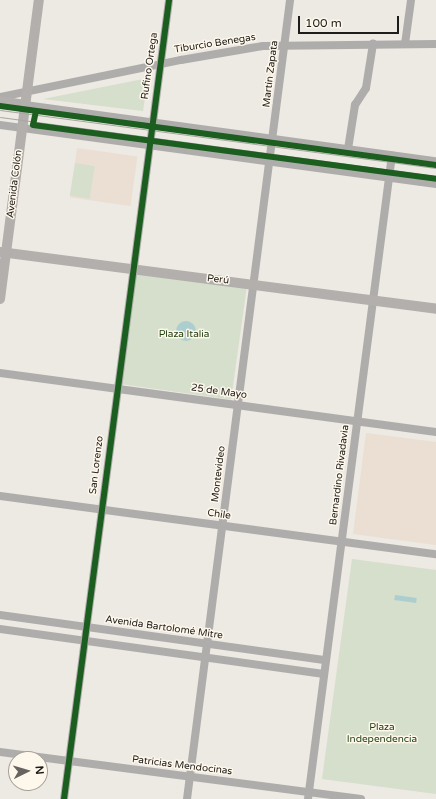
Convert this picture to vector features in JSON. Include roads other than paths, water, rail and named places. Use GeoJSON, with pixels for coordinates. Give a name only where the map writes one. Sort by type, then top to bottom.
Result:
{"type":"FeatureCollection","features":[{"type":"Feature","properties":{"kind":"main road","name":"Avenida Colón"},"geometry":{"type":"LineString","coordinates":[[0,299],[3,252],[26,105],[39,0]]}},
{"type":"Feature","properties":{"kind":"main road"},"geometry":{"type":"LineString","coordinates":[[0,101],[26,105]]}},
{"type":"Feature","properties":{"kind":"main road","name":"Perú"},"geometry":{"type":"LineString","coordinates":[[3,252],[436,309]]}},
{"type":"Feature","properties":{"kind":"street","name":"Rufino Ortega"},"geometry":{"type":"LineString","coordinates":[[150,134],[169,0]]}},
{"type":"Feature","properties":{"kind":"street","name":"Martín Zapata"},"geometry":{"type":"LineString","coordinates":[[271,151],[290,0]]}},
{"type":"Feature","properties":{"kind":"street"},"geometry":{"type":"LineString","coordinates":[[405,44],[411,0]]}},
{"type":"Feature","properties":{"kind":"street"},"geometry":{"type":"LineString","coordinates":[[348,149],[355,105],[366,88],[373,44]]}},
{"type":"Feature","properties":{"kind":"street","name":"Tiburcio Benegas"},"geometry":{"type":"LineString","coordinates":[[0,97],[27,90],[160,64],[263,46],[436,44]]}},
{"type":"Feature","properties":{"kind":"street"},"geometry":{"type":"LineString","coordinates":[[26,105],[436,161]]}},
{"type":"Feature","properties":{"kind":"street"},"geometry":{"type":"LineString","coordinates":[[0,125],[436,184]]}},
{"type":"Feature","properties":{"kind":"street","name":"San Lorenzo"},"geometry":{"type":"LineString","coordinates":[[64,799],[150,134]]}},
{"type":"Feature","properties":{"kind":"street","name":"Montevideo"},"geometry":{"type":"LineString","coordinates":[[187,799],[271,151]]}},
{"type":"Feature","properties":{"kind":"street","name":"Bernardino Rivadavia"},"geometry":{"type":"LineString","coordinates":[[309,796],[392,155]]}},
{"type":"Feature","properties":{"kind":"street","name":"25 de Mayo"},"geometry":{"type":"LineString","coordinates":[[0,373],[436,432]]}},
{"type":"Feature","properties":{"kind":"street","name":"Chile"},"geometry":{"type":"LineString","coordinates":[[0,496],[436,554]]}},
{"type":"Feature","properties":{"kind":"street","name":"Avenida Bartolomé Mitre"},"geometry":{"type":"LineString","coordinates":[[0,615],[326,660]]}},
{"type":"Feature","properties":{"kind":"street"},"geometry":{"type":"LineString","coordinates":[[0,629],[324,674]]}},
{"type":"Feature","properties":{"kind":"street","name":"Patricias Mendocinas"},"geometry":{"type":"LineString","coordinates":[[0,752],[190,777],[309,796],[361,799]]}},
{"type":"Feature","properties":{"kind":"water"},"geometry":{"type":"Polygon","coordinates":[[[182,321],[190,321],[196,327],[196,335],[190,341],[182,341],[176,335],[176,327],[182,321]]]}},
{"type":"Feature","properties":{"kind":"water"},"geometry":{"type":"Polygon","coordinates":[[[395,595],[417,598],[416,603],[394,600],[395,595]]]}},
{"type":"Feature","properties":{"kind":"tram line"},"geometry":{"type":"LineString","coordinates":[[0,110],[436,168]]}},
{"type":"Feature","properties":{"kind":"tram line"},"geometry":{"type":"LineString","coordinates":[[0,117],[436,176]]}},
{"type":"Feature","properties":{"kind":"park label","name":"Plaza Italia"},"geometry":{"type":"Point","coordinates":[184,335]}},
{"type":"Feature","properties":{"kind":"park label","name":"Plaza Independencia"},"geometry":{"type":"Point","coordinates":[382,732]}}]}
